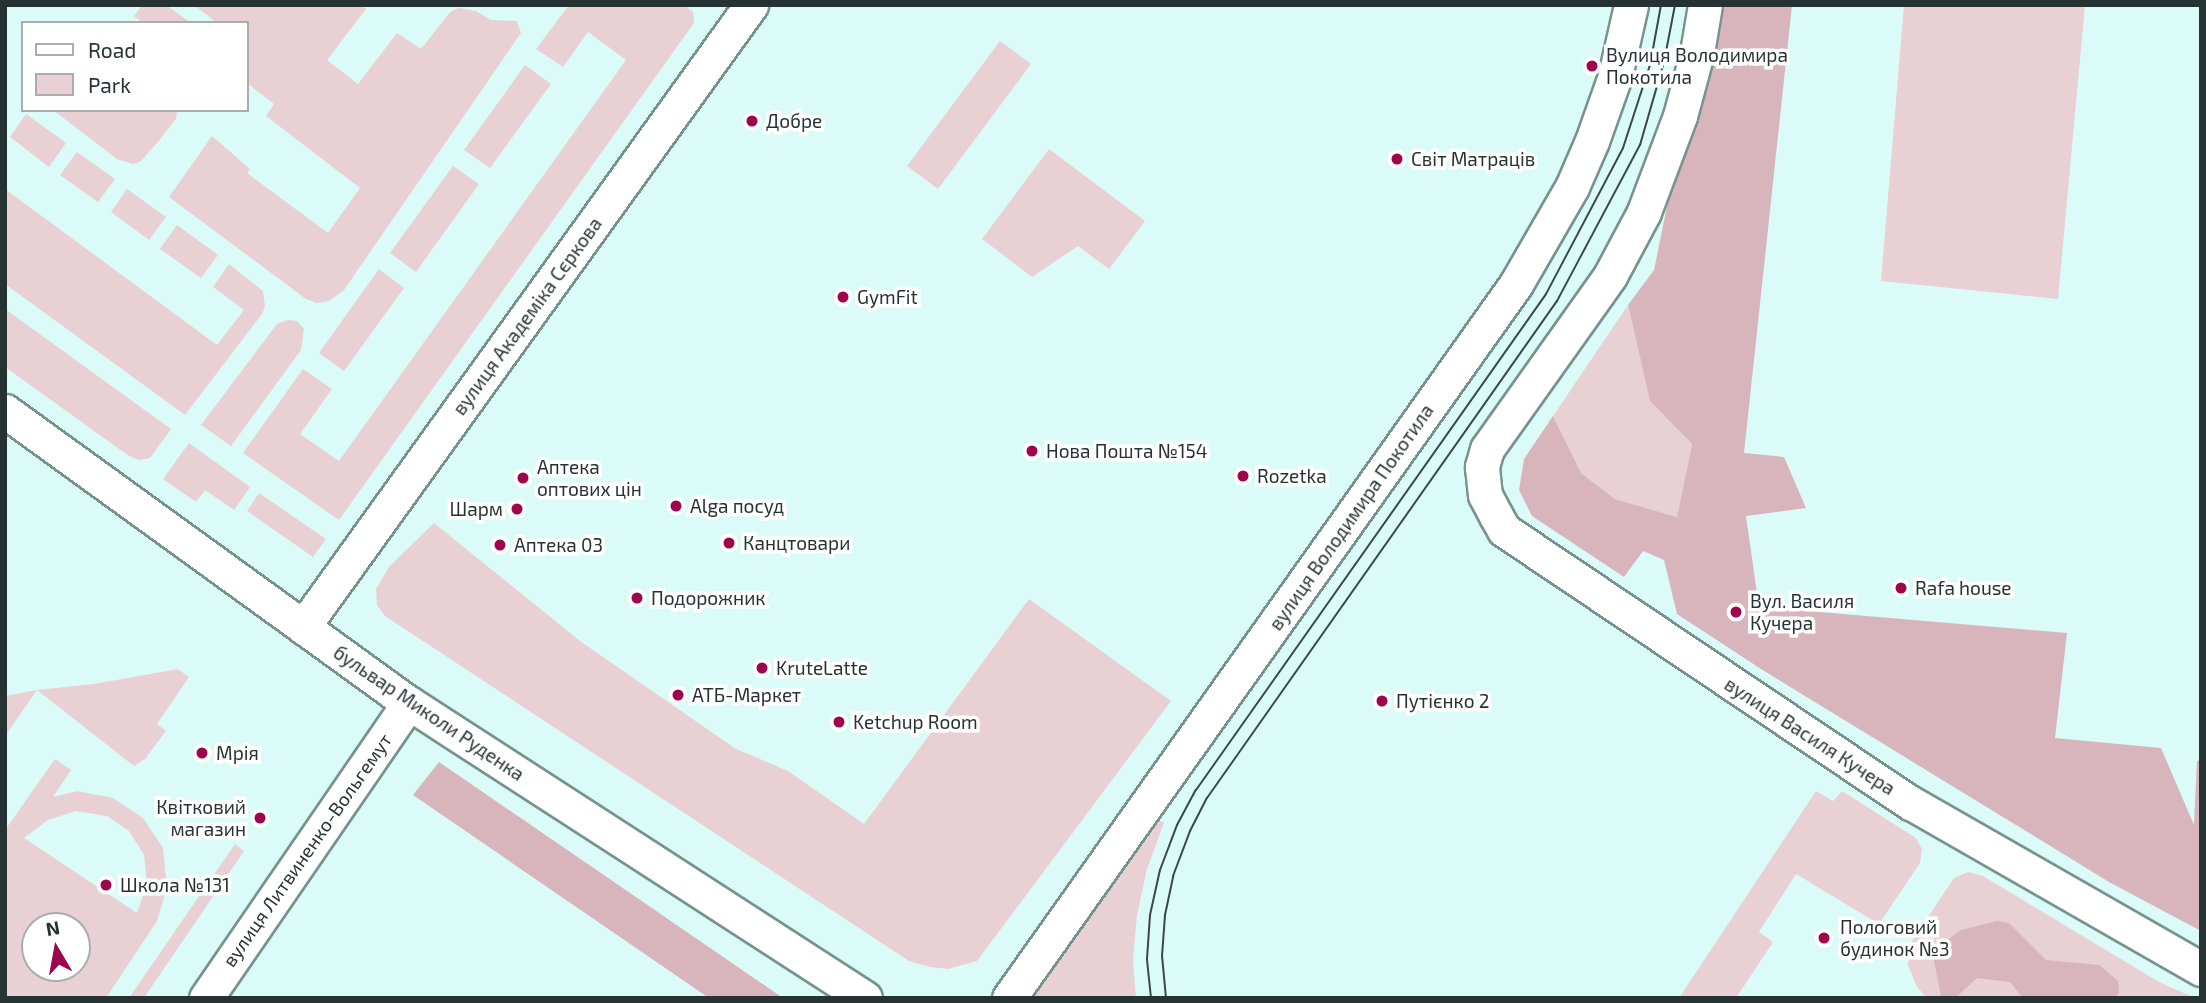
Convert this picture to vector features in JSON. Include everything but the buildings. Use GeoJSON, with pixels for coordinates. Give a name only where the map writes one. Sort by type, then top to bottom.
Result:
{"type":"FeatureCollection","features":[{"type":"Feature","properties":{"kind":"street","name":"вулиця Академіка Сєркова"},"geometry":{"type":"LineString","coordinates":[[303,628],[751,5]]}},
{"type":"Feature","properties":{"kind":"street","name":"вулиця Володимира Покотила"},"geometry":{"type":"LineString","coordinates":[[1009,998],[1516,284],[1572,187],[1592,141],[1615,76],[1631,5]]}},
{"type":"Feature","properties":{"kind":"street","name":"вулиця Василя Кучера"},"geometry":{"type":"LineString","coordinates":[[1705,5],[1697,53],[1680,116],[1640,221],[1610,276],[1487,449],[1482,467],[1485,495],[1504,530],[1847,761],[1956,830],[2201,969]]}},
{"type":"Feature","properties":{"kind":"street","name":"бульвар Миколи Руденка"},"geometry":{"type":"LineString","coordinates":[[5,411],[409,703],[864,998]]}},
{"type":"Feature","properties":{"kind":"street","name":"вулиця Литвиненко-Вольгемут"},"geometry":{"type":"LineString","coordinates":[[206,998],[409,703]]}},
{"type":"Feature","properties":{"kind":"green space"},"geometry":{"type":"Polygon","coordinates":[[[142,5],[166,5],[188,21],[140,21],[134,16],[142,5]]]}},
{"type":"Feature","properties":{"kind":"green space"},"geometry":{"type":"Polygon","coordinates":[[[194,5],[361,5],[366,9],[327,60],[358,84],[397,33],[421,49],[450,12],[458,8],[476,11],[491,20],[517,21],[521,33],[344,290],[329,301],[317,303],[306,299],[169,197],[212,136],[250,169],[247,173],[328,233],[360,188],[266,116],[274,104],[248,84],[248,21],[214,21],[194,5]]]}},
{"type":"Feature","properties":{"kind":"green space"},"geometry":{"type":"Polygon","coordinates":[[[569,5],[684,5],[693,12],[694,23],[339,520],[243,453],[303,369],[332,389],[300,434],[339,461],[626,60],[588,32],[563,67],[536,49],[569,5]]]}},
{"type":"Feature","properties":{"kind":"green space"},"geometry":{"type":"Polygon","coordinates":[[[1904,5],[2085,5],[2058,299],[1881,281],[1904,5]]]}},
{"type":"Feature","properties":{"kind":"green space"},"geometry":{"type":"Polygon","coordinates":[[[1000,41],[1031,64],[938,189],[907,166],[1000,41]]]}},
{"type":"Feature","properties":{"kind":"green space"},"geometry":{"type":"Polygon","coordinates":[[[525,65],[551,84],[490,168],[464,150],[525,65]]]}},
{"type":"Feature","properties":{"kind":"green space"},"geometry":{"type":"Polygon","coordinates":[[[56,112],[177,112],[176,119],[140,162],[133,164],[117,159],[56,112]]]}},
{"type":"Feature","properties":{"kind":"green space"},"geometry":{"type":"Polygon","coordinates":[[[26,114],[66,143],[49,167],[10,137],[26,114]]]}},
{"type":"Feature","properties":{"kind":"green space"},"geometry":{"type":"Polygon","coordinates":[[[1049,149],[1145,221],[1109,269],[1078,246],[1032,277],[982,239],[1049,149]]]}},
{"type":"Feature","properties":{"kind":"green space"},"geometry":{"type":"Polygon","coordinates":[[[77,152],[115,179],[98,202],[60,175],[77,152]]]}},
{"type":"Feature","properties":{"kind":"green space"},"geometry":{"type":"Polygon","coordinates":[[[453,166],[479,184],[416,272],[390,253],[453,166]]]}},
{"type":"Feature","properties":{"kind":"green space"},"geometry":{"type":"Polygon","coordinates":[[[5,189],[217,345],[244,310],[213,287],[229,264],[263,291],[265,306],[262,314],[185,415],[5,284],[5,189]]]}},
{"type":"Feature","properties":{"kind":"green space"},"geometry":{"type":"Polygon","coordinates":[[[127,189],[166,217],[149,240],[111,212],[127,189]]]}},
{"type":"Feature","properties":{"kind":"green space"},"geometry":{"type":"Polygon","coordinates":[[[177,225],[218,255],[201,278],[160,249],[177,225]]]}},
{"type":"Feature","properties":{"kind":"green space"},"geometry":{"type":"Polygon","coordinates":[[[379,269],[404,288],[344,371],[319,353],[379,269]]]}},
{"type":"Feature","properties":{"kind":"green space"},"geometry":{"type":"Polygon","coordinates":[[[1628,305],[1650,401],[1692,444],[1677,517],[1615,499],[1581,473],[1553,416],[1628,305]]]}},
{"type":"Feature","properties":{"kind":"green space"},"geometry":{"type":"Polygon","coordinates":[[[5,309],[171,429],[150,458],[139,460],[129,456],[5,367],[5,309]]]}},
{"type":"Feature","properties":{"kind":"green space"},"geometry":{"type":"Polygon","coordinates":[[[288,320],[297,321],[304,329],[301,350],[231,446],[201,425],[277,324],[288,320]]]}},
{"type":"Feature","properties":{"kind":"green space"},"geometry":{"type":"Polygon","coordinates":[[[189,443],[250,487],[234,510],[205,490],[196,502],[163,479],[189,443]]]}},
{"type":"Feature","properties":{"kind":"green space"},"geometry":{"type":"Polygon","coordinates":[[[259,493],[326,539],[313,557],[247,511],[259,493]]]}},
{"type":"Feature","properties":{"kind":"green space"},"geometry":{"type":"Polygon","coordinates":[[[434,523],[580,641],[736,749],[788,771],[864,824],[1029,599],[1171,701],[977,961],[948,969],[931,967],[909,961],[385,616],[377,605],[376,589],[389,567],[434,523]]]}},
{"type":"Feature","properties":{"kind":"green space"},"geometry":{"type":"Polygon","coordinates":[[[178,669],[189,677],[157,724],[166,731],[145,759],[134,766],[37,690],[94,684],[178,669]]]}},
{"type":"Feature","properties":{"kind":"green space"},"geometry":{"type":"Polygon","coordinates":[[[37,690],[5,736],[5,696],[37,690]]]}},
{"type":"Feature","properties":{"kind":"green space"},"geometry":{"type":"Polygon","coordinates":[[[55,759],[71,770],[53,797],[77,791],[113,798],[143,818],[163,848],[167,888],[157,921],[106,998],[5,998],[5,830],[55,759]],[[76,811],[48,820],[24,838],[137,913],[147,885],[144,855],[129,831],[107,816],[76,811]]]}},
{"type":"Feature","properties":{"kind":"green space"},"geometry":{"type":"Polygon","coordinates":[[[1816,791],[1833,801],[1842,791],[1916,838],[1922,849],[1920,863],[1879,924],[1796,874],[1759,932],[1773,942],[1736,998],[1679,998],[1816,791]]]}},
{"type":"Feature","properties":{"kind":"green space"},"geometry":{"type":"Polygon","coordinates":[[[1157,819],[1164,823],[1147,869],[1137,915],[1133,961],[1136,998],[1033,998],[1157,819]]]}},
{"type":"Feature","properties":{"kind":"green space"},"geometry":{"type":"Polygon","coordinates":[[[235,844],[244,851],[144,998],[129,998],[235,844]]]}},
{"type":"Feature","properties":{"kind":"green space"},"geometry":{"type":"Polygon","coordinates":[[[1968,872],[1983,876],[2159,982],[2195,998],[1927,998],[1917,987],[1908,965],[1910,944],[1954,878],[1968,872]]]}},
{"type":"Feature","properties":{"kind":"shaded area"},"geometry":{"type":"Polygon","coordinates":[[[1708,5],[1792,5],[1744,453],[1784,457],[1806,508],[1746,516],[1759,607],[2067,633],[2055,738],[2161,748],[2194,825],[2197,761],[2201,760],[2201,931],[2109,882],[1761,669],[1677,614],[1664,560],[1643,551],[1624,577],[1532,516],[1519,490],[1524,459],[1553,416],[1581,473],[1615,499],[1677,517],[1692,444],[1650,401],[1628,305],[1654,270],[1708,5]]]}},
{"type":"Feature","properties":{"kind":"shaded area"},"geometry":{"type":"Polygon","coordinates":[[[439,762],[783,998],[709,998],[413,795],[439,762]]]}},
{"type":"Feature","properties":{"kind":"shaded area"},"geometry":{"type":"Polygon","coordinates":[[[1997,921],[2009,923],[2046,960],[2099,965],[2118,981],[2119,993],[2115,998],[2023,998],[2010,982],[1977,978],[1955,998],[1941,996],[1932,951],[1961,930],[1997,921]]]}},
{"type":"Feature","properties":{"kind":"tram line"},"geometry":{"type":"LineString","coordinates":[[1151,998],[1147,959],[1150,915],[1160,870],[1177,825],[1196,790],[1546,294],[1623,148],[1650,65],[1661,5]]}},
{"type":"Feature","properties":{"kind":"tram line"},"geometry":{"type":"LineString","coordinates":[[1166,998],[1162,956],[1165,915],[1173,876],[1190,831],[1207,798],[1557,301],[1640,145],[1664,62],[1675,5]]}},
{"type":"Feature","properties":{"kind":"place","name":"Вулиця Володимира Покотила"},"geometry":{"type":"Point","coordinates":[1592,66]}},
{"type":"Feature","properties":{"kind":"place","name":"Добре"},"geometry":{"type":"Point","coordinates":[752,121]}},
{"type":"Feature","properties":{"kind":"place","name":"Світ Матраців"},"geometry":{"type":"Point","coordinates":[1397,159]}},
{"type":"Feature","properties":{"kind":"place","name":"GymFit"},"geometry":{"type":"Point","coordinates":[843,297]}},
{"type":"Feature","properties":{"kind":"place","name":"Нова Пошта №154"},"geometry":{"type":"Point","coordinates":[1032,451]}},
{"type":"Feature","properties":{"kind":"place","name":"Rozetka"},"geometry":{"type":"Point","coordinates":[1243,476]}},
{"type":"Feature","properties":{"kind":"place","name":"Аптека оптових цін"},"geometry":{"type":"Point","coordinates":[523,478]}},
{"type":"Feature","properties":{"kind":"place","name":"Alga посуд"},"geometry":{"type":"Point","coordinates":[676,506]}},
{"type":"Feature","properties":{"kind":"place","name":"Шарм"},"geometry":{"type":"Point","coordinates":[517,509]}},
{"type":"Feature","properties":{"kind":"place","name":"Канцтовари"},"geometry":{"type":"Point","coordinates":[729,543]}},
{"type":"Feature","properties":{"kind":"place","name":"Аптека 03"},"geometry":{"type":"Point","coordinates":[500,545]}},
{"type":"Feature","properties":{"kind":"place","name":"Rafa house"},"geometry":{"type":"Point","coordinates":[1901,588]}},
{"type":"Feature","properties":{"kind":"place","name":"Подорожник"},"geometry":{"type":"Point","coordinates":[637,598]}},
{"type":"Feature","properties":{"kind":"place","name":"Вул. Василя Кучера"},"geometry":{"type":"Point","coordinates":[1736,612]}},
{"type":"Feature","properties":{"kind":"place","name":"KruteLatte"},"geometry":{"type":"Point","coordinates":[762,668]}},
{"type":"Feature","properties":{"kind":"place","name":"АТБ-Маркет"},"geometry":{"type":"Point","coordinates":[678,695]}},
{"type":"Feature","properties":{"kind":"place","name":"Путієнко 2"},"geometry":{"type":"Point","coordinates":[1382,701]}},
{"type":"Feature","properties":{"kind":"place","name":"Ketchup Room"},"geometry":{"type":"Point","coordinates":[839,722]}},
{"type":"Feature","properties":{"kind":"place","name":"Мрія"},"geometry":{"type":"Point","coordinates":[202,753]}},
{"type":"Feature","properties":{"kind":"place","name":"Квітковий магазин"},"geometry":{"type":"Point","coordinates":[260,818]}},
{"type":"Feature","properties":{"kind":"place","name":"Школа №131"},"geometry":{"type":"Point","coordinates":[106,885]}},
{"type":"Feature","properties":{"kind":"place","name":"Пологовий будинок №3"},"geometry":{"type":"Point","coordinates":[1824,938]}}]}
